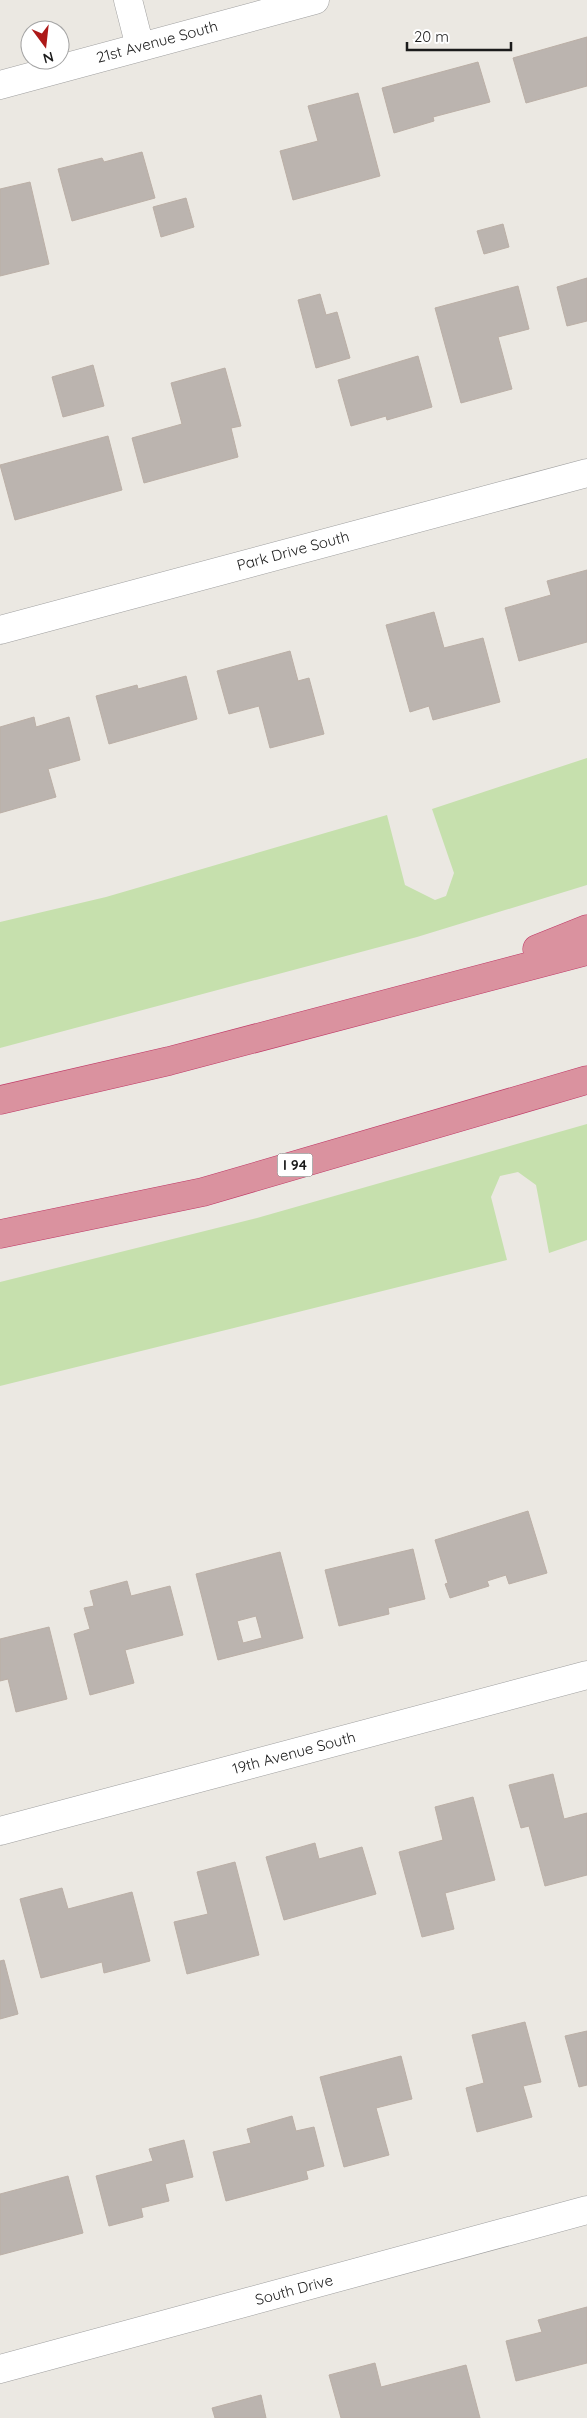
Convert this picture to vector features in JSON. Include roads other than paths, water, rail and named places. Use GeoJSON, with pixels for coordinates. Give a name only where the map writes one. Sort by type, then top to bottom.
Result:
{"type":"FeatureCollection","features":[{"type":"Feature","properties":{"kind":"highway"},"geometry":{"type":"LineString","coordinates":[[432,992],[587,929]]}},
{"type":"Feature","properties":{"kind":"highway"},"geometry":{"type":"LineString","coordinates":[[0,1100],[170,1061],[587,951]]}},
{"type":"Feature","properties":{"kind":"highway","name":"I 94"},"geometry":{"type":"LineString","coordinates":[[0,1234],[203,1192],[587,1080]]}},
{"type":"Feature","properties":{"kind":"street"},"geometry":{"type":"LineString","coordinates":[[128,0],[140,47]]}},
{"type":"Feature","properties":{"kind":"street","name":"21st Avenue South"},"geometry":{"type":"LineString","coordinates":[[0,85],[315,0]]}},
{"type":"Feature","properties":{"kind":"street","name":"Park Drive South"},"geometry":{"type":"LineString","coordinates":[[0,630],[587,473]]}},
{"type":"Feature","properties":{"kind":"street","name":"19th Avenue South"},"geometry":{"type":"LineString","coordinates":[[0,1831],[587,1675]]}},
{"type":"Feature","properties":{"kind":"street","name":"South Drive"},"geometry":{"type":"LineString","coordinates":[[0,2369],[587,2210]]}}]}
